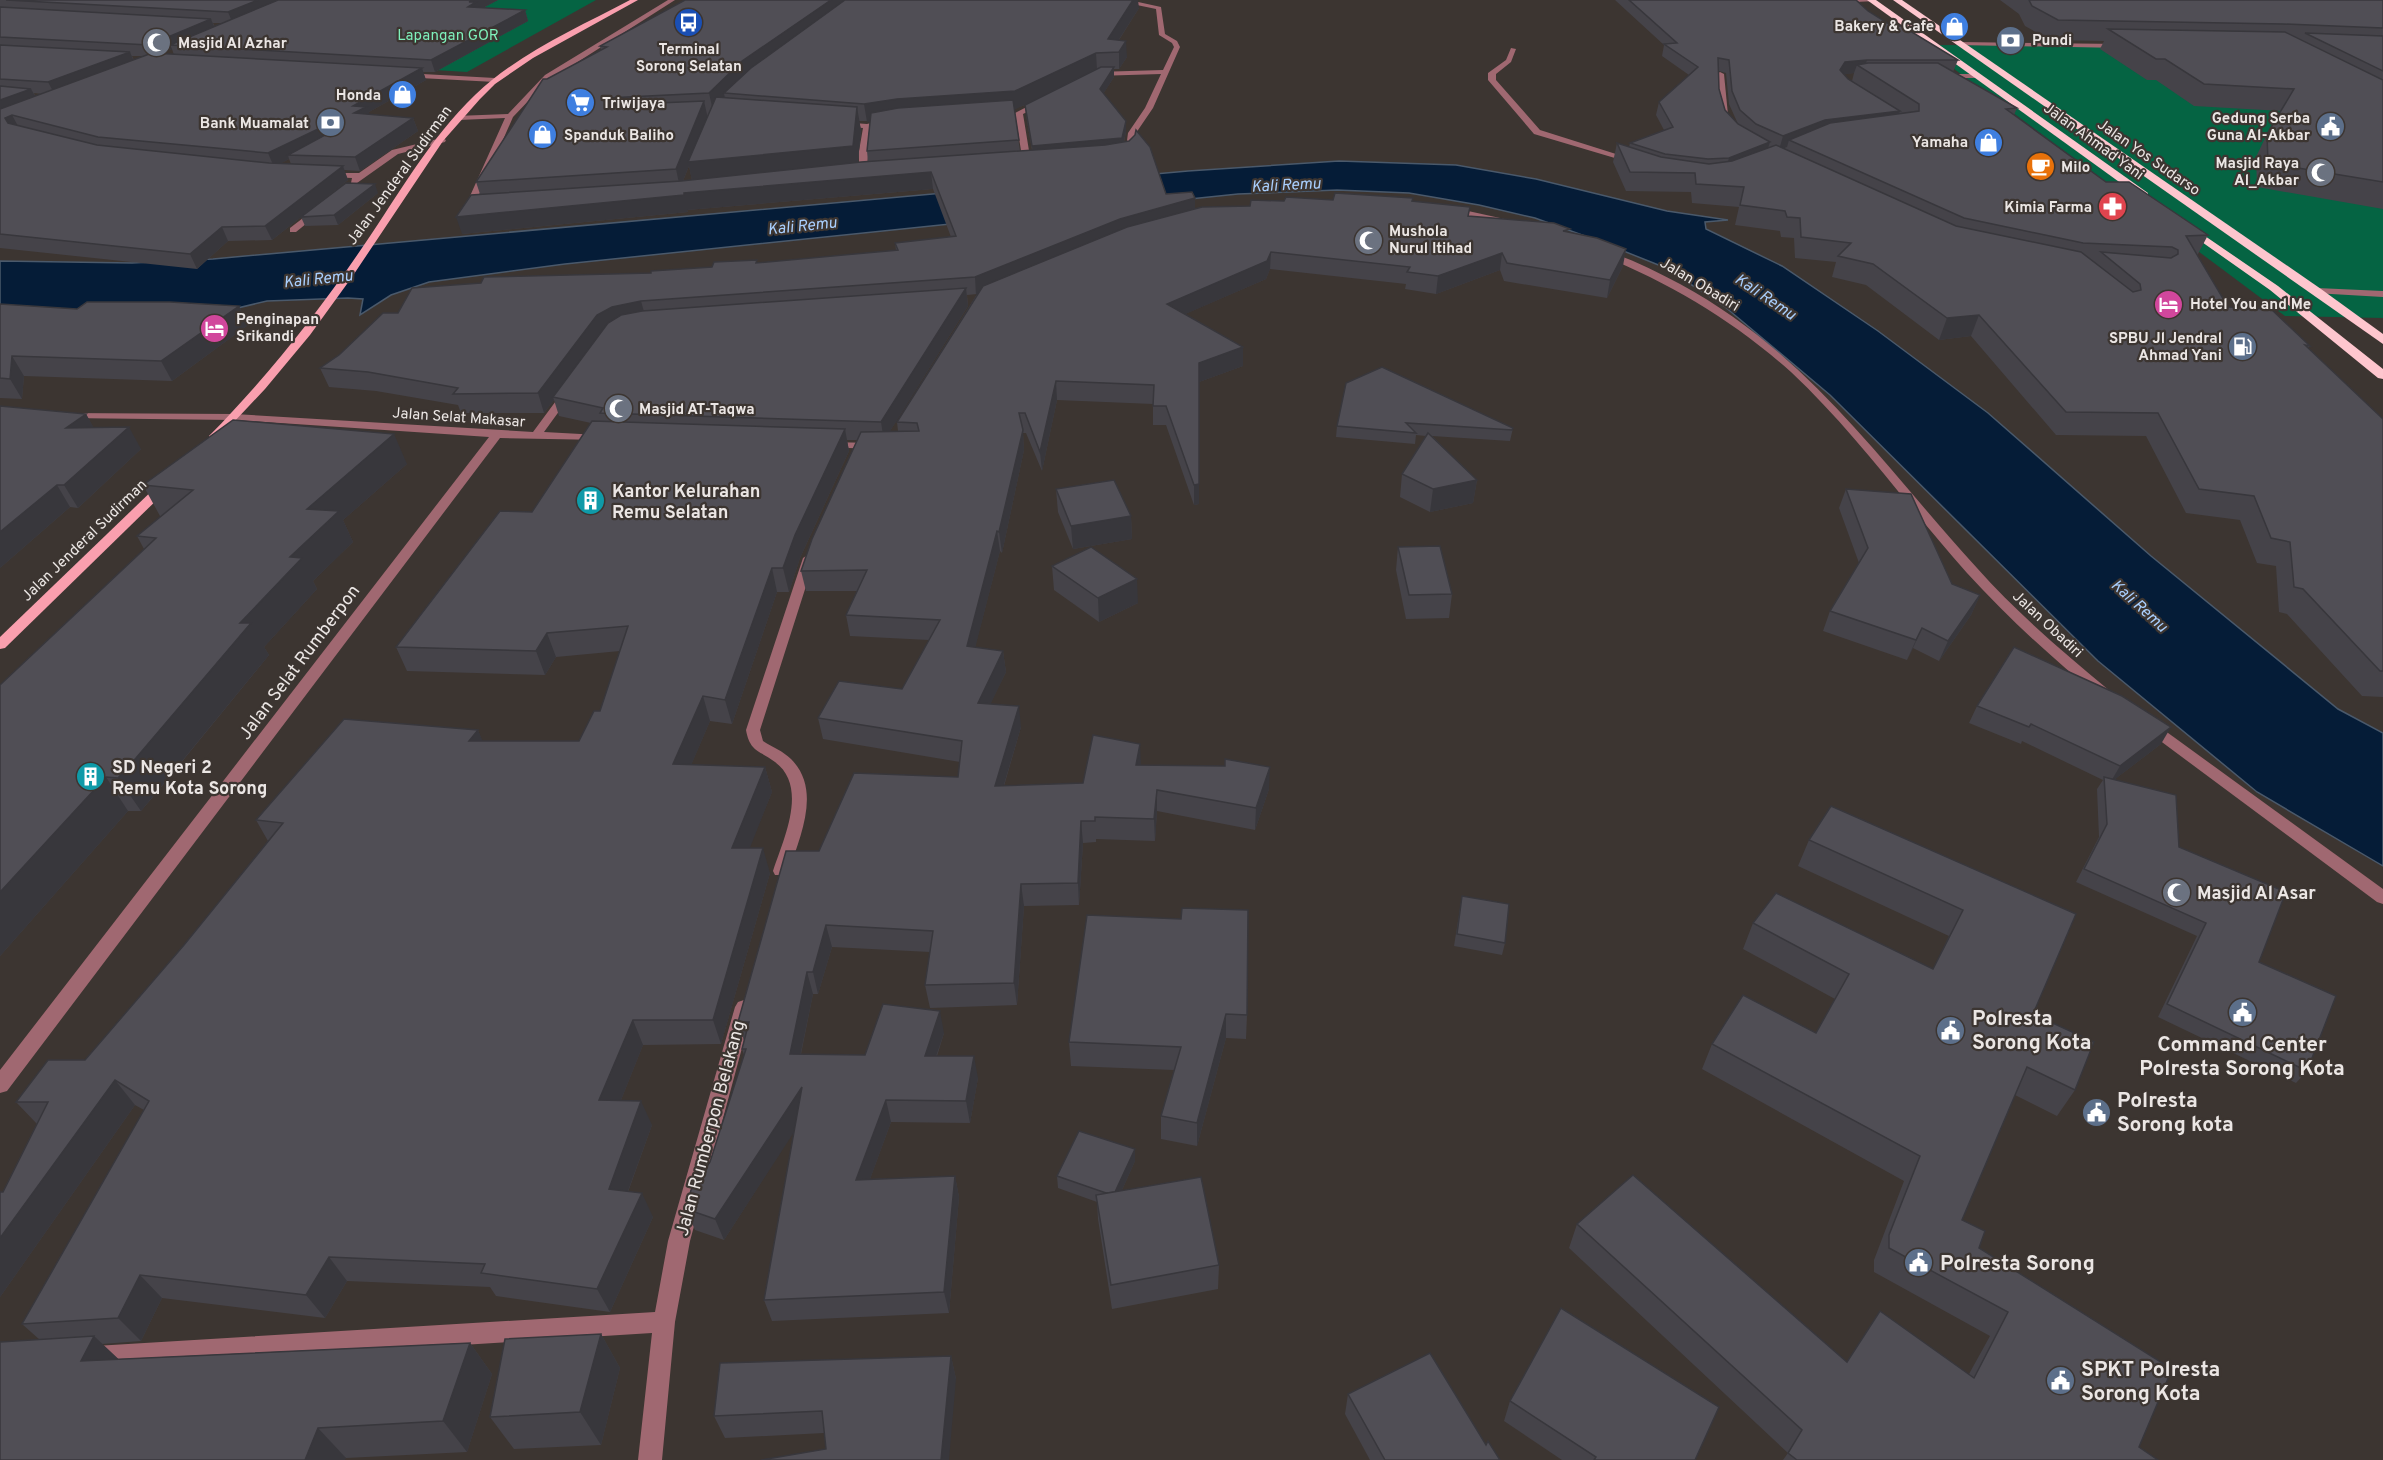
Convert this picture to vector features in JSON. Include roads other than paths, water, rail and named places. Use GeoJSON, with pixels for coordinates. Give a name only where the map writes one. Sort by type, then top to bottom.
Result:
{"type":"FeatureCollection","features":[{"type":"Feature","properties":{"kind":"highway","name":"Jalan Yos Sudarso"},"geometry":{"type":"LineString","coordinates":[[1897,0],[2317,291],[2383,340]]}},
{"type":"Feature","properties":{"kind":"highway","name":"Jalan Ahmad Yani"},"geometry":{"type":"LineString","coordinates":[[1872,1],[2156,204]]}},
{"type":"Feature","properties":{"kind":"highway"},"geometry":{"type":"LineString","coordinates":[[2174,217],[2274,288],[2383,375]]}},
{"type":"Feature","properties":{"kind":"main road","name":"Jalan Jenderal Sudirman"},"geometry":{"type":"LineString","coordinates":[[200,450],[234,417],[311,325],[414,176],[476,98],[495,80],[635,0]]}},
{"type":"Feature","properties":{"kind":"main road","name":"Jalan Jenderal Sudirman"},"geometry":{"type":"LineString","coordinates":[[0,645],[175,474]]}},
{"type":"Feature","properties":{"kind":"street"},"geometry":{"type":"LineString","coordinates":[[491,206],[470,205],[510,116],[548,77],[672,0]]}},
{"type":"Feature","properties":{"kind":"street"},"geometry":{"type":"LineString","coordinates":[[1113,156],[1130,150],[1132,134],[1149,108],[1177,47],[1175,42],[1162,35],[1160,9],[1134,3],[1132,0]]}},
{"type":"Feature","properties":{"kind":"street"},"geometry":{"type":"LineString","coordinates":[[1833,2],[1872,1]]}},
{"type":"Feature","properties":{"kind":"street"},"geometry":{"type":"LineString","coordinates":[[1959,44],[2133,46]]}},
{"type":"Feature","properties":{"kind":"street"},"geometry":{"type":"LineString","coordinates":[[1513,49],[1509,62],[1492,73],[1492,80],[1537,132],[1639,165]]}},
{"type":"Feature","properties":{"kind":"street"},"geometry":{"type":"LineString","coordinates":[[1092,76],[1100,73],[1165,72]]}},
{"type":"Feature","properties":{"kind":"street"},"geometry":{"type":"LineString","coordinates":[[390,74],[495,80]]}},
{"type":"Feature","properties":{"kind":"street"},"geometry":{"type":"LineString","coordinates":[[1720,74],[1721,98],[1729,125]]}},
{"type":"Feature","properties":{"kind":"street"},"geometry":{"type":"LineString","coordinates":[[1933,76],[1976,76]]}},
{"type":"Feature","properties":{"kind":"street"},"geometry":{"type":"LineString","coordinates":[[1007,114],[1019,113],[1054,95]]}},
{"type":"Feature","properties":{"kind":"street"},"geometry":{"type":"LineString","coordinates":[[1019,113],[1027,163]]}},
{"type":"Feature","properties":{"kind":"street"},"geometry":{"type":"LineString","coordinates":[[459,118],[510,116]]}},
{"type":"Feature","properties":{"kind":"street"},"geometry":{"type":"LineString","coordinates":[[832,124],[867,126],[886,122]]}},
{"type":"Feature","properties":{"kind":"street"},"geometry":{"type":"LineString","coordinates":[[863,174],[867,126]]}},
{"type":"Feature","properties":{"kind":"street"},"geometry":{"type":"LineString","coordinates":[[344,189],[395,152],[442,140]]}},
{"type":"Feature","properties":{"kind":"street"},"geometry":{"type":"LineString","coordinates":[[1015,164],[1037,162]]}},
{"type":"Feature","properties":{"kind":"street"},"geometry":{"type":"LineString","coordinates":[[853,175],[875,173]]}},
{"type":"Feature","properties":{"kind":"street"},"geometry":{"type":"LineString","coordinates":[[319,174],[362,176]]}},
{"type":"Feature","properties":{"kind":"street"},"geometry":{"type":"LineString","coordinates":[[293,230],[327,203]]}},
{"type":"Feature","properties":{"kind":"street"},"geometry":{"type":"LineString","coordinates":[[1439,209],[1494,218],[1516,225]]}},
{"type":"Feature","properties":{"kind":"street","name":"Jalan Obadiri"},"geometry":{"type":"LineString","coordinates":[[1590,248],[1655,273],[1684,289],[1770,350],[1817,392],[1996,596],[2060,656],[2117,704]]}},
{"type":"Feature","properties":{"kind":"street"},"geometry":{"type":"LineString","coordinates":[[2317,291],[2383,294]]}},
{"type":"Feature","properties":{"kind":"street"},"geometry":{"type":"LineString","coordinates":[[536,436],[573,385]]}},
{"type":"Feature","properties":{"kind":"street","name":"Jalan Selat Makasar"},"geometry":{"type":"LineString","coordinates":[[58,415],[234,417],[497,434],[608,438]]}},
{"type":"Feature","properties":{"kind":"street","name":"Jalan Selat Rumberpon"},"geometry":{"type":"LineString","coordinates":[[0,1085],[497,434]]}},
{"type":"Feature","properties":{"kind":"street"},"geometry":{"type":"LineString","coordinates":[[812,445],[888,447]]}},
{"type":"Feature","properties":{"kind":"street"},"geometry":{"type":"LineString","coordinates":[[850,466],[859,446]]}},
{"type":"Feature","properties":{"kind":"street"},"geometry":{"type":"LineString","coordinates":[[776,890],[798,810],[800,789],[795,775],[786,762],[756,743],[753,730],[783,634],[818,538]]}},
{"type":"Feature","properties":{"kind":"street"},"geometry":{"type":"LineString","coordinates":[[2135,716],[2383,898]]}},
{"type":"Feature","properties":{"kind":"street","name":"Jalan Rumberpon Belakang"},"geometry":{"type":"LineString","coordinates":[[650,1460],[664,1322],[679,1241],[748,992]]}},
{"type":"Feature","properties":{"kind":"street"},"geometry":{"type":"LineString","coordinates":[[71,1358],[664,1322]]}},
{"type":"Feature","properties":{"kind":"water","name":"Kali Remu"},"geometry":{"type":"Polygon","coordinates":[[[1339,161],[1456,165],[1536,179],[1667,211],[1728,220],[1705,222],[1706,229],[1782,266],[1878,331],[1988,413],[2151,556],[2338,709],[2383,733],[2383,866],[2257,792],[2098,661],[1830,395],[1724,306],[1666,268],[1535,218],[1479,205],[1409,193],[1337,190],[1238,194],[565,264],[429,282],[391,295],[360,315],[363,299],[348,298],[267,301],[208,315],[0,314],[0,261],[132,263],[213,259],[1188,171],[1339,161]]]}},
{"type":"Feature","properties":{"kind":"place","name":"Terminal Sorong Selatan"},"geometry":{"type":"Point","coordinates":[689,22]}},
{"type":"Feature","properties":{"kind":"place","name":"Bakery & Cafe"},"geometry":{"type":"Point","coordinates":[1955,26]}},
{"type":"Feature","properties":{"kind":"place","name":"Pundi"},"geometry":{"type":"Point","coordinates":[2011,40]}},
{"type":"Feature","properties":{"kind":"place","name":"Masjid Al Azhar"},"geometry":{"type":"Point","coordinates":[157,43]}},
{"type":"Feature","properties":{"kind":"place","name":"Honda"},"geometry":{"type":"Point","coordinates":[402,95]}},
{"type":"Feature","properties":{"kind":"place","name":"Triwijaya"},"geometry":{"type":"Point","coordinates":[581,103]}},
{"type":"Feature","properties":{"kind":"place","name":"Bank Muamalat"},"geometry":{"type":"Point","coordinates":[330,123]}},
{"type":"Feature","properties":{"kind":"place","name":"Gedung Serba Guna Al-Akbar"},"geometry":{"type":"Point","coordinates":[2331,127]}},
{"type":"Feature","properties":{"kind":"place","name":"Spanduk Baliho"},"geometry":{"type":"Point","coordinates":[543,135]}},
{"type":"Feature","properties":{"kind":"place","name":"Yamaha"},"geometry":{"type":"Point","coordinates":[1989,142]}},
{"type":"Feature","properties":{"kind":"place","name":"Milo"},"geometry":{"type":"Point","coordinates":[2040,167]}},
{"type":"Feature","properties":{"kind":"place","name":"Masjid Raya Al_Akbar"},"geometry":{"type":"Point","coordinates":[2320,172]}},
{"type":"Feature","properties":{"kind":"place","name":"Kimia Farma"},"geometry":{"type":"Point","coordinates":[2113,207]}},
{"type":"Feature","properties":{"kind":"place","name":"Mushola Nurul Itihad"},"geometry":{"type":"Point","coordinates":[1368,240]}},
{"type":"Feature","properties":{"kind":"place","name":"Hotel You and Me"},"geometry":{"type":"Point","coordinates":[2169,304]}},
{"type":"Feature","properties":{"kind":"place","name":"Penginapan Srikandi"},"geometry":{"type":"Point","coordinates":[215,328]}},
{"type":"Feature","properties":{"kind":"place","name":"SPBU Jl Jendral Ahmad Yani"},"geometry":{"type":"Point","coordinates":[2243,347]}},
{"type":"Feature","properties":{"kind":"place","name":"Masjid AT-Taqwa"},"geometry":{"type":"Point","coordinates":[618,409]}},
{"type":"Feature","properties":{"kind":"place","name":"Kantor Kelurahan Remu Selatan"},"geometry":{"type":"Point","coordinates":[591,501]}},
{"type":"Feature","properties":{"kind":"place","name":"SD Negeri 2 Remu Kota Sorong"},"geometry":{"type":"Point","coordinates":[91,777]}},
{"type":"Feature","properties":{"kind":"place","name":"Masjid Al Asar"},"geometry":{"type":"Point","coordinates":[2176,893]}},
{"type":"Feature","properties":{"kind":"place","name":"Command Center Polresta Sorong Kota"},"geometry":{"type":"Point","coordinates":[2242,1013]}},
{"type":"Feature","properties":{"kind":"place","name":"Polresta Sorong Kota"},"geometry":{"type":"Point","coordinates":[1951,1030]}},
{"type":"Feature","properties":{"kind":"place","name":"Polresta Sorong kota"},"geometry":{"type":"Point","coordinates":[2096,1112]}},
{"type":"Feature","properties":{"kind":"place","name":"Polresta Sorong"},"geometry":{"type":"Point","coordinates":[1919,1263]}},
{"type":"Feature","properties":{"kind":"place","name":"SPKT Polresta Sorong Kota"},"geometry":{"type":"Point","coordinates":[2060,1381]}},
{"type":"Feature","properties":{"kind":"park label","name":"Lapangan GOR"},"geometry":{"type":"Point","coordinates":[448,35]}}]}
